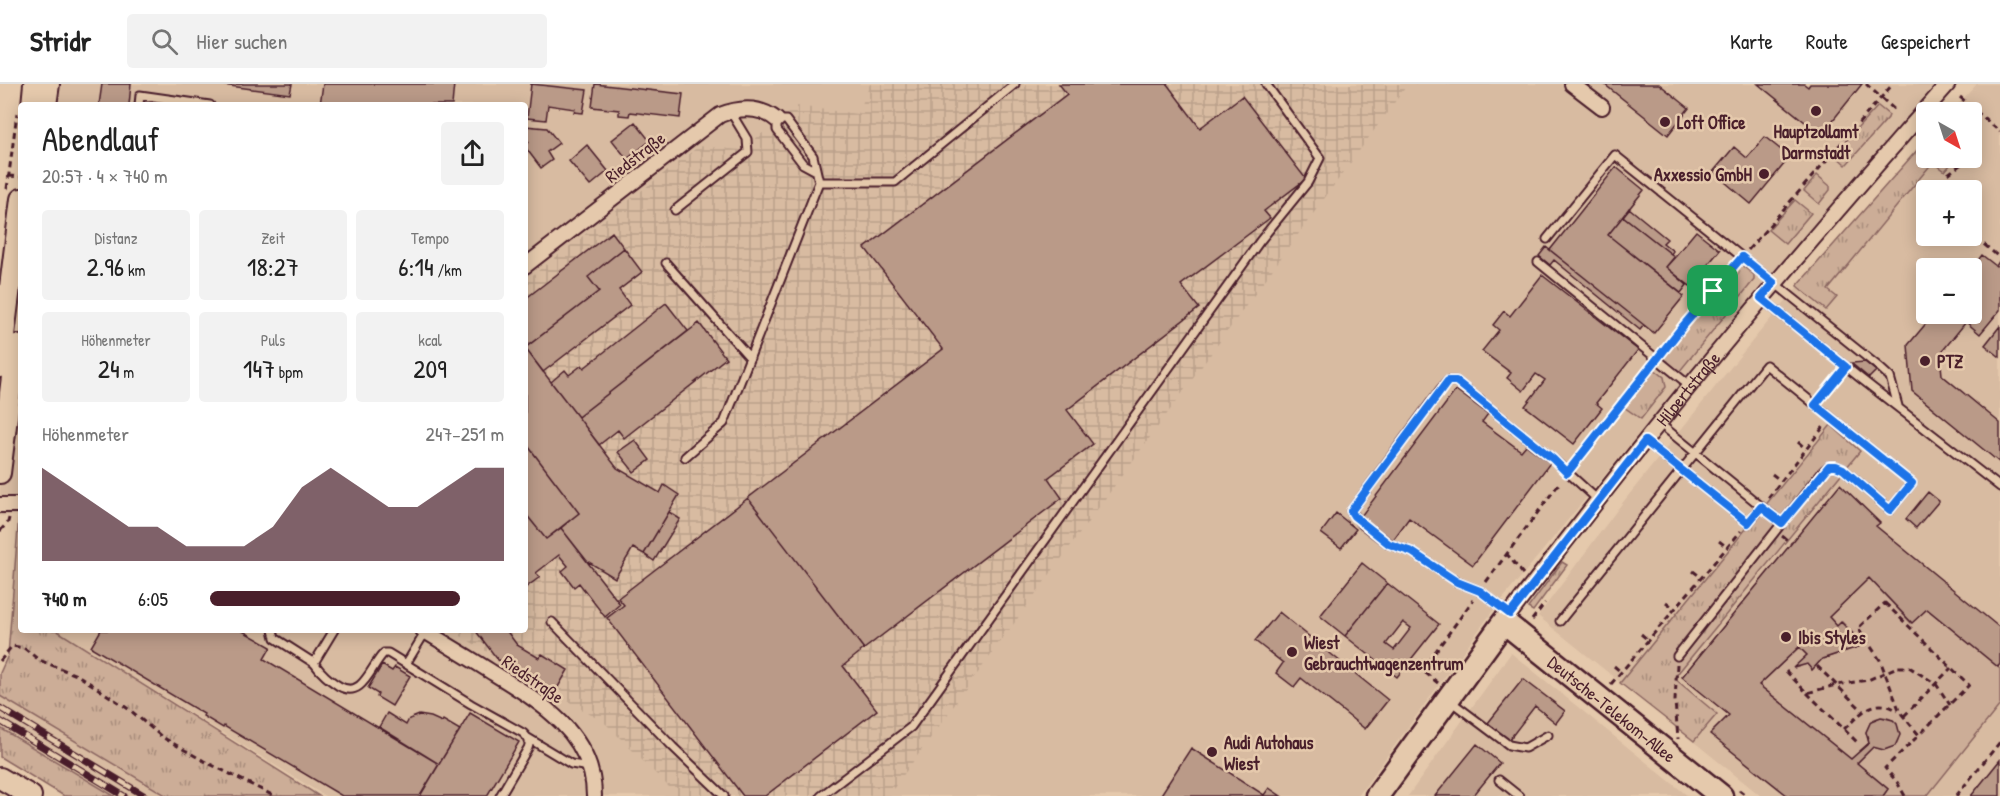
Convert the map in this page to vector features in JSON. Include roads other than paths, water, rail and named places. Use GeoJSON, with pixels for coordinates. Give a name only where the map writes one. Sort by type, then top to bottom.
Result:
{"type":"FeatureCollection","features":[{"type":"Feature","properties":{"kind":"main road"},"geometry":{"type":"LineString","coordinates":[[27,102],[34,84]]}},
{"type":"Feature","properties":{"kind":"main road"},"geometry":{"type":"LineString","coordinates":[[46,102],[49,84]]}},
{"type":"Feature","properties":{"kind":"main road"},"geometry":{"type":"LineString","coordinates":[[0,367],[15,289],[14,198]]}},
{"type":"Feature","properties":{"kind":"main road"},"geometry":{"type":"LineString","coordinates":[[0,473],[18,331]]}},
{"type":"Feature","properties":{"kind":"main road","name":"Hilpertstraße"},"geometry":{"type":"LineString","coordinates":[[1377,796],[1443,691],[1507,618]]}},
{"type":"Feature","properties":{"kind":"main road","name":"Deutsche-Telekom-Allee"},"geometry":{"type":"LineString","coordinates":[[1507,618],[1721,796]]}},
{"type":"Feature","properties":{"kind":"main road"},"geometry":{"type":"LineString","coordinates":[[0,778],[31,796]]}},
{"type":"Feature","properties":{"kind":"street"},"geometry":{"type":"LineString","coordinates":[[1572,84],[1602,107]]}},
{"type":"Feature","properties":{"kind":"street","name":"Hilpertstraße"},"geometry":{"type":"LineString","coordinates":[[1507,618],[1689,385],[1761,298],[1948,84]]}},
{"type":"Feature","properties":{"kind":"street"},"geometry":{"type":"LineString","coordinates":[[730,111],[751,109],[762,111],[777,120]]}},
{"type":"Feature","properties":{"kind":"street","name":"Riedstraße"},"geometry":{"type":"LineString","coordinates":[[528,264],[711,122],[730,111]]}},
{"type":"Feature","properties":{"kind":"street"},"geometry":{"type":"LineString","coordinates":[[0,506],[18,505]]}},
{"type":"Feature","properties":{"kind":"street","name":"Riedstraße"},"geometry":{"type":"LineString","coordinates":[[427,633],[535,698],[549,709],[573,736],[589,766],[593,790]]}},
{"type":"Feature","properties":{"kind":"lane"},"geometry":{"type":"LineString","coordinates":[[819,182],[895,182],[1015,84]]}},
{"type":"Feature","properties":{"kind":"lane"},"geometry":{"type":"LineString","coordinates":[[820,796],[911,727],[1260,241],[1308,182],[1320,158],[1266,84]]}},
{"type":"Feature","properties":{"kind":"lane"},"geometry":{"type":"LineString","coordinates":[[140,102],[141,95],[189,102]]}},
{"type":"Feature","properties":{"kind":"lane"},"geometry":{"type":"LineString","coordinates":[[675,210],[748,152],[747,139],[730,111]]}},
{"type":"Feature","properties":{"kind":"lane"},"geometry":{"type":"LineString","coordinates":[[685,457],[724,423],[819,182],[813,156],[786,120],[777,120],[777,130],[803,164],[816,171]]}},
{"type":"Feature","properties":{"kind":"lane"},"geometry":{"type":"LineString","coordinates":[[1547,239],[1615,155],[1890,377],[1898,406]]}},
{"type":"Feature","properties":{"kind":"lane"},"geometry":{"type":"LineString","coordinates":[[1538,262],[1689,385]]}},
{"type":"Feature","properties":{"kind":"lane"},"geometry":{"type":"LineString","coordinates":[[666,263],[750,358]]}},
{"type":"Feature","properties":{"kind":"lane"},"geometry":{"type":"LineString","coordinates":[[1761,298],[2000,487]]}},
{"type":"Feature","properties":{"kind":"lane"},"geometry":{"type":"LineString","coordinates":[[1560,621],[1766,365],[1912,483],[1890,510],[1843,469],[1829,466],[1677,656]]}},
{"type":"Feature","properties":{"kind":"lane"},"geometry":{"type":"LineString","coordinates":[[1507,618],[1480,591],[1457,582],[1412,552],[1389,544],[1362,524],[1351,511],[1448,381],[1456,381],[1465,388],[1545,452],[1598,500]]}},
{"type":"Feature","properties":{"kind":"lane"},"geometry":{"type":"LineString","coordinates":[[1659,423],[1782,523]]}},
{"type":"Feature","properties":{"kind":"lane"},"geometry":{"type":"LineString","coordinates":[[1645,441],[1748,523],[1761,507]]}},
{"type":"Feature","properties":{"kind":"lane"},"geometry":{"type":"LineString","coordinates":[[552,622],[673,747],[724,796]]}},
{"type":"Feature","properties":{"kind":"lane"},"geometry":{"type":"LineString","coordinates":[[274,633],[276,638],[314,663],[323,676],[345,690],[351,690],[362,684],[384,653],[388,653],[471,704],[523,732],[528,738],[571,764],[589,766]]}},
{"type":"Feature","properties":{"kind":"lane"},"geometry":{"type":"LineString","coordinates":[[314,663],[332,633]]}},
{"type":"Feature","properties":{"kind":"lane"},"geometry":{"type":"LineString","coordinates":[[406,664],[423,633]]}},
{"type":"Feature","properties":{"kind":"lane"},"geometry":{"type":"LineString","coordinates":[[1443,691],[1509,745],[1525,748],[1548,735]]}},
{"type":"Feature","properties":{"kind":"lane"},"geometry":{"type":"LineString","coordinates":[[500,796],[530,744],[528,738]]}},
{"type":"Feature","properties":{"kind":"lane"},"geometry":{"type":"LineString","coordinates":[[1499,780],[1519,796]]}},
{"type":"Feature","properties":{"kind":"railway"},"geometry":{"type":"LineString","coordinates":[[0,708],[145,796]]}},
{"type":"Feature","properties":{"kind":"railway"},"geometry":{"type":"LineString","coordinates":[[0,721],[124,796]]}},
{"type":"Feature","properties":{"kind":"place","name":"Hauptzollamt Darmstadt"},"geometry":{"type":"Point","coordinates":[1816,111]}},
{"type":"Feature","properties":{"kind":"place","name":"Loft Office"},"geometry":{"type":"Point","coordinates":[1665,122]}},
{"type":"Feature","properties":{"kind":"place","name":"Axxessio GmbH"},"geometry":{"type":"Point","coordinates":[1764,174]}},
{"type":"Feature","properties":{"kind":"place","name":"PTZ"},"geometry":{"type":"Point","coordinates":[1925,361]}},
{"type":"Feature","properties":{"kind":"place","name":"Ibis Styles"},"geometry":{"type":"Point","coordinates":[1786,637]}},
{"type":"Feature","properties":{"kind":"place","name":"Wiest Gebrauchtwagenzentrum"},"geometry":{"type":"Point","coordinates":[1292,652]}},
{"type":"Feature","properties":{"kind":"place","name":"Audi Autohaus Wiest"},"geometry":{"type":"Point","coordinates":[1212,752]}}]}
